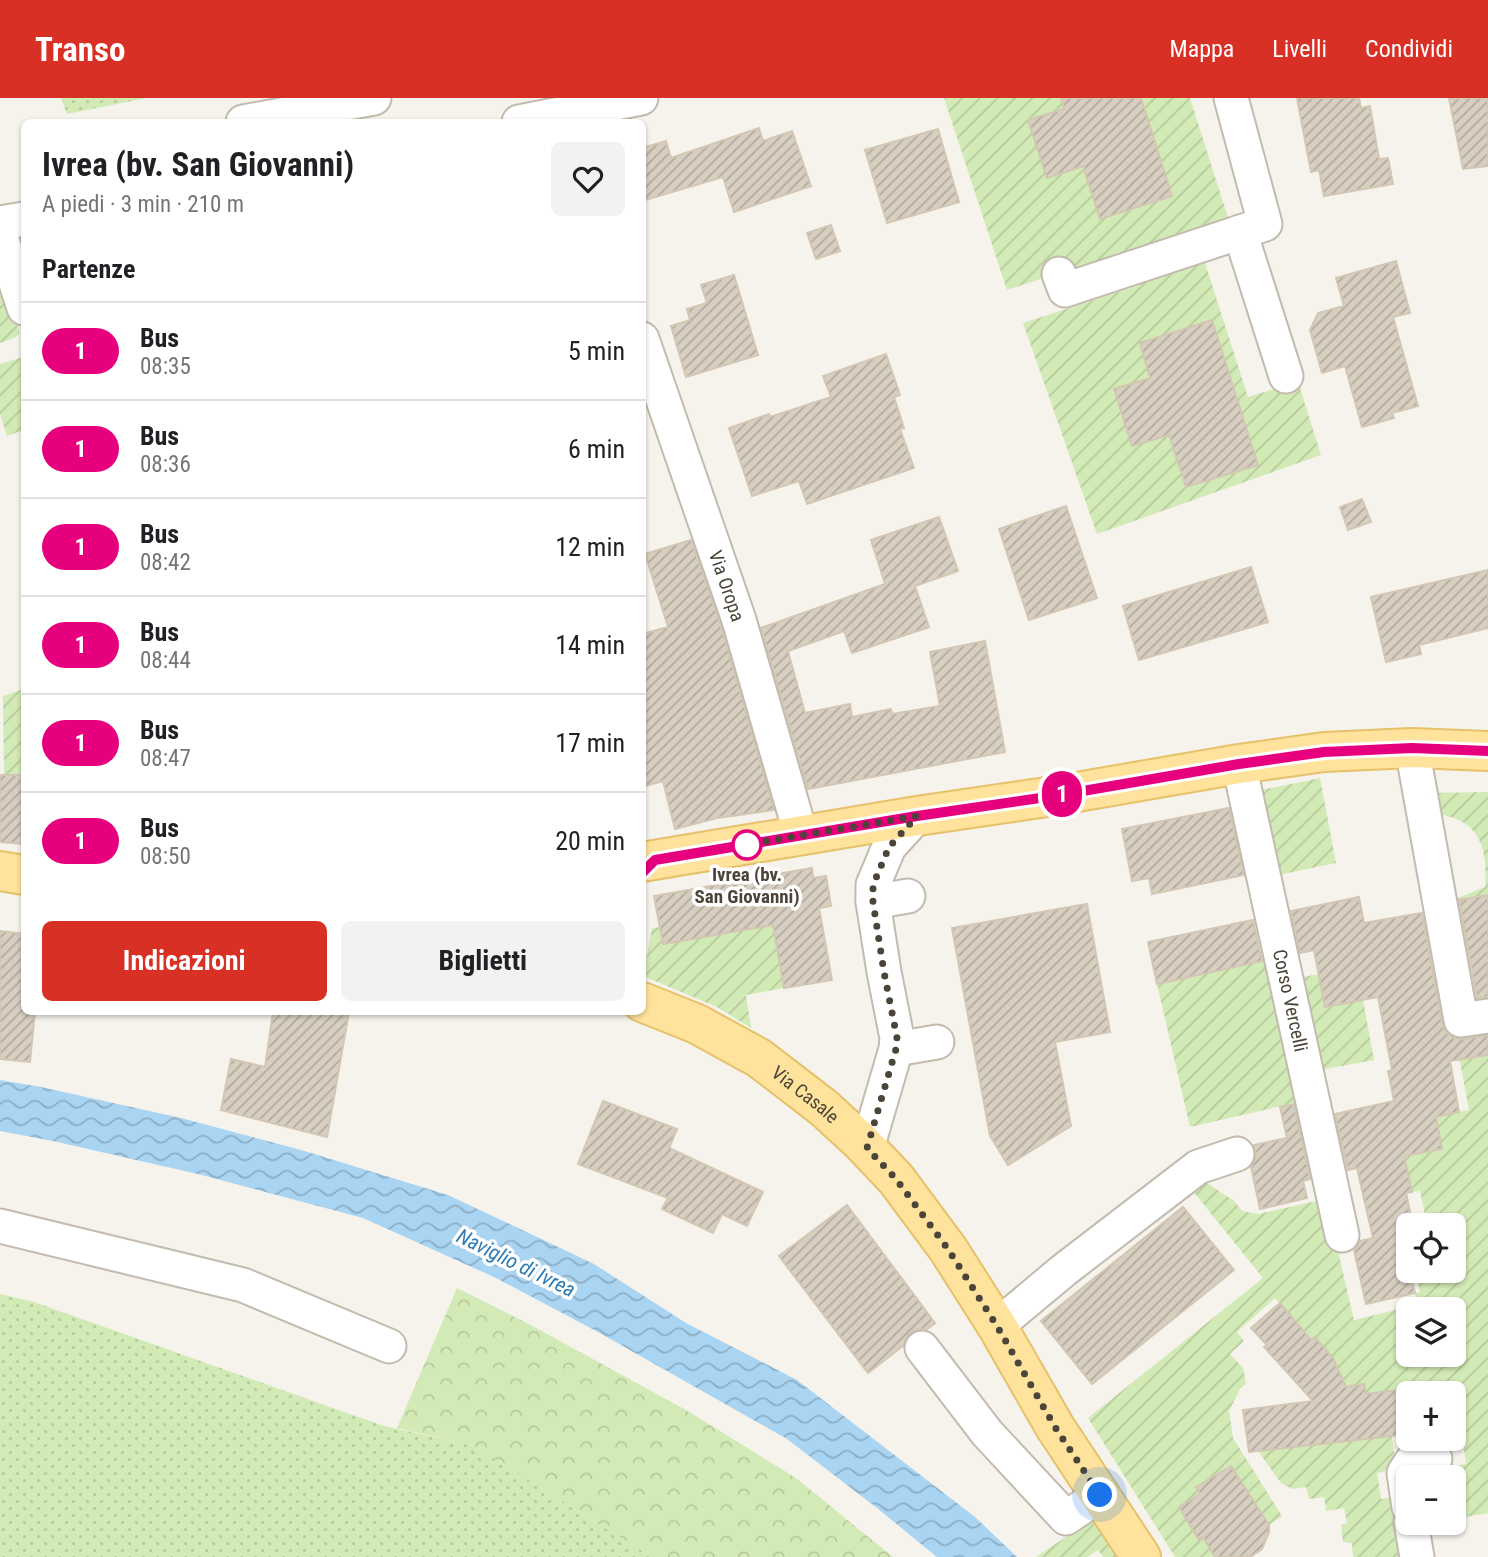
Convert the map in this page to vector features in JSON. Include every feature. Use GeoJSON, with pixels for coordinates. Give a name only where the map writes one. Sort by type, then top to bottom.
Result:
{"type":"FeatureCollection","features":[{"type":"Feature","properties":{"kind":"main road"},"geometry":{"type":"LineString","coordinates":[[647,865],[801,835],[1239,764],[1342,750],[1412,748],[1488,751]]}},
{"type":"Feature","properties":{"kind":"main road"},"geometry":{"type":"LineString","coordinates":[[0,871],[21,874]]}},
{"type":"Feature","properties":{"kind":"main road","name":"Via Casale"},"geometry":{"type":"LineString","coordinates":[[646,1001],[696,1024],[758,1058],[824,1108],[896,1179],[948,1249],[997,1326],[1055,1427],[1141,1557]]}},
{"type":"Feature","properties":{"kind":"street"},"geometry":{"type":"LineString","coordinates":[[259,119],[374,98]]}},
{"type":"Feature","properties":{"kind":"street"},"geometry":{"type":"LineString","coordinates":[[1059,274],[1065,290],[1265,224],[1231,98]]}},
{"type":"Feature","properties":{"kind":"street"},"geometry":{"type":"LineString","coordinates":[[533,119],[629,99]]}},
{"type":"Feature","properties":{"kind":"street"},"geometry":{"type":"LineString","coordinates":[[0,223],[21,220]]}},
{"type":"Feature","properties":{"kind":"street"},"geometry":{"type":"LineString","coordinates":[[1240,232],[1286,376]]}},
{"type":"Feature","properties":{"kind":"street"},"geometry":{"type":"LineString","coordinates":[[0,234],[21,299]]}},
{"type":"Feature","properties":{"kind":"street","name":"Via Oropa"},"geometry":{"type":"LineString","coordinates":[[646,351],[739,620],[801,835]]}},
{"type":"Feature","properties":{"kind":"street"},"geometry":{"type":"LineString","coordinates":[[1412,748],[1461,1020],[1488,1016]]}},
{"type":"Feature","properties":{"kind":"street","name":"Corso Vercelli"},"geometry":{"type":"LineString","coordinates":[[1239,764],[1342,1235]]}},
{"type":"Feature","properties":{"kind":"street"},"geometry":{"type":"LineString","coordinates":[[867,1148],[897,1038],[873,902],[873,885],[889,847],[917,816]]}},
{"type":"Feature","properties":{"kind":"street"},"geometry":{"type":"LineString","coordinates":[[873,902],[908,896]]}},
{"type":"Feature","properties":{"kind":"street"},"geometry":{"type":"LineString","coordinates":[[896,1049],[937,1042]]}},
{"type":"Feature","properties":{"kind":"street"},"geometry":{"type":"LineString","coordinates":[[997,1326],[1064,1270],[1198,1167],[1237,1154]]}},
{"type":"Feature","properties":{"kind":"street"},"geometry":{"type":"LineString","coordinates":[[0,1226],[243,1285],[389,1346]]}},
{"type":"Feature","properties":{"kind":"street"},"geometry":{"type":"LineString","coordinates":[[922,1349],[987,1433],[1066,1518],[1100,1495]]}},
{"type":"Feature","properties":{"kind":"street"},"geometry":{"type":"LineString","coordinates":[[1409,1465],[1411,1462],[1435,1459]]}},
{"type":"Feature","properties":{"kind":"green space"},"geometry":{"type":"Polygon","coordinates":[[[61,98],[147,98],[67,114],[61,98]]]}},
{"type":"Feature","properties":{"kind":"green space"},"geometry":{"type":"Polygon","coordinates":[[[944,98],[1061,98],[1064,109],[1029,120],[1047,178],[1083,166],[1141,98],[1190,98],[1231,227],[1129,251],[1007,290],[944,98]]]}},
{"type":"Feature","properties":{"kind":"green space"},"geometry":{"type":"Polygon","coordinates":[[[1203,257],[1248,397],[1298,382],[1321,455],[1097,534],[1023,323],[1140,285],[1138,277],[1203,257]],[[1212,321],[1140,343],[1150,377],[1114,389],[1132,446],[1169,435],[1212,321]]]}},
{"type":"Feature","properties":{"kind":"green space"},"geometry":{"type":"Polygon","coordinates":[[[0,271],[20,334],[0,343],[0,271]]]}},
{"type":"Feature","properties":{"kind":"green space"},"geometry":{"type":"Polygon","coordinates":[[[21,358],[21,431],[7,436],[0,414],[0,364],[21,358]]]}},
{"type":"Feature","properties":{"kind":"green space"},"geometry":{"type":"Polygon","coordinates":[[[21,690],[21,775],[4,775],[3,696],[21,690]]]}},
{"type":"Feature","properties":{"kind":"green space"},"geometry":{"type":"Polygon","coordinates":[[[1320,778],[1336,863],[1269,877],[1251,792],[1320,778]]]}},
{"type":"Feature","properties":{"kind":"green space"},"geometry":{"type":"Polygon","coordinates":[[[1488,792],[1488,895],[1448,902],[1485,887],[1484,857],[1473,831],[1456,819],[1434,812],[1428,793],[1488,792]]]}},
{"type":"Feature","properties":{"kind":"green space"},"geometry":{"type":"Polygon","coordinates":[[[773,925],[784,988],[746,995],[751,1028],[717,1007],[646,977],[652,928],[660,927],[663,944],[773,925]]]}},
{"type":"Feature","properties":{"kind":"green space"},"geometry":{"type":"Polygon","coordinates":[[[1272,959],[1303,1101],[1190,1127],[1157,984],[1272,959]]]}},
{"type":"Feature","properties":{"kind":"green space"},"geometry":{"type":"Polygon","coordinates":[[[1319,974],[1325,1007],[1363,1000],[1374,1060],[1309,1072],[1292,979],[1319,974]]]}},
{"type":"Feature","properties":{"kind":"green space"},"geometry":{"type":"Polygon","coordinates":[[[1475,1031],[1479,1056],[1488,1055],[1488,1513],[1466,1517],[1466,1465],[1460,1465],[1466,1464],[1466,1381],[1396,1381],[1396,1390],[1366,1394],[1364,1384],[1346,1387],[1333,1358],[1315,1337],[1311,1340],[1275,1298],[1237,1332],[1244,1341],[1230,1354],[1243,1368],[1246,1384],[1240,1389],[1229,1411],[1233,1438],[1282,1516],[1269,1525],[1231,1466],[1196,1487],[1200,1494],[1179,1507],[1199,1539],[1203,1537],[1215,1557],[1175,1557],[1088,1418],[1263,1278],[1188,1185],[1198,1177],[1234,1201],[1242,1211],[1258,1214],[1326,1199],[1354,1320],[1396,1310],[1396,1367],[1466,1367],[1466,1297],[1416,1297],[1415,1293],[1420,1292],[1418,1283],[1466,1283],[1466,1213],[1425,1213],[1420,1191],[1412,1192],[1397,1124],[1469,1110],[1455,1035],[1475,1031]]]}},
{"type":"Feature","properties":{"kind":"green space"},"geometry":{"type":"Polygon","coordinates":[[[457,1288],[686,1410],[796,1478],[893,1557],[652,1557],[474,1446],[397,1428],[457,1288]]]}},
{"type":"Feature","properties":{"kind":"green space"},"geometry":{"type":"Polygon","coordinates":[[[0,1294],[34,1302],[384,1426],[474,1446],[652,1557],[0,1557],[0,1294]]]}},
{"type":"Feature","properties":{"kind":"green space"},"geometry":{"type":"Polygon","coordinates":[[[1392,1436],[1396,1469],[1377,1473],[1381,1499],[1396,1497],[1396,1535],[1406,1535],[1410,1557],[1353,1557],[1352,1543],[1343,1542],[1341,1525],[1347,1523],[1344,1508],[1326,1511],[1324,1497],[1309,1499],[1306,1487],[1292,1489],[1281,1483],[1258,1451],[1392,1436]]]}},
{"type":"Feature","properties":{"kind":"green space"},"geometry":{"type":"Polygon","coordinates":[[[1097,1516],[1127,1557],[1103,1557],[1098,1550],[1087,1557],[1036,1557],[1097,1516]]]}},
{"type":"Feature","properties":{"kind":"water","name":"Naviglio di Ivrea"},"geometry":{"type":"Polygon","coordinates":[[[0,1080],[181,1118],[301,1150],[448,1195],[594,1264],[686,1323],[797,1380],[975,1517],[1017,1557],[937,1557],[787,1439],[598,1332],[496,1278],[363,1218],[202,1175],[0,1131],[0,1080]]]}},
{"type":"Feature","properties":{"kind":"building"},"geometry":{"type":"Polygon","coordinates":[[[1061,98],[1141,98],[1172,196],[1100,219],[1083,166],[1047,178],[1028,120],[1064,109],[1061,98]]]}},
{"type":"Feature","properties":{"kind":"building"},"geometry":{"type":"Polygon","coordinates":[[[1297,98],[1359,98],[1361,108],[1370,106],[1379,159],[1388,158],[1393,184],[1324,196],[1319,170],[1311,172],[1297,98]]]}},
{"type":"Feature","properties":{"kind":"building"},"geometry":{"type":"Polygon","coordinates":[[[1449,98],[1488,98],[1488,166],[1463,169],[1449,98]]]}},
{"type":"Feature","properties":{"kind":"building"},"geometry":{"type":"Polygon","coordinates":[[[759,128],[763,141],[792,131],[811,186],[734,212],[723,177],[646,200],[646,147],[666,141],[671,158],[759,128]]]}},
{"type":"Feature","properties":{"kind":"building"},"geometry":{"type":"Polygon","coordinates":[[[938,129],[959,202],[887,223],[865,150],[938,129]]]}},
{"type":"Feature","properties":{"kind":"building"},"geometry":{"type":"Polygon","coordinates":[[[831,225],[840,251],[816,259],[807,233],[831,225]]]}},
{"type":"Feature","properties":{"kind":"building"},"geometry":{"type":"Polygon","coordinates":[[[1396,261],[1410,313],[1393,317],[1418,406],[1392,413],[1394,418],[1362,427],[1345,366],[1322,373],[1310,330],[1318,313],[1344,306],[1336,278],[1396,261]]]}},
{"type":"Feature","properties":{"kind":"building"},"geometry":{"type":"Polygon","coordinates":[[[734,275],[758,355],[686,377],[671,326],[690,320],[687,309],[707,303],[701,285],[734,275]]]}},
{"type":"Feature","properties":{"kind":"building"},"geometry":{"type":"Polygon","coordinates":[[[1212,320],[1258,465],[1186,487],[1169,435],[1132,446],[1114,389],[1150,378],[1140,343],[1212,320]]]}},
{"type":"Feature","properties":{"kind":"building"},"geometry":{"type":"Polygon","coordinates":[[[886,354],[900,395],[894,397],[904,428],[900,429],[914,468],[807,504],[799,481],[752,496],[729,428],[831,397],[823,376],[886,354]]]}},
{"type":"Feature","properties":{"kind":"building"},"geometry":{"type":"Polygon","coordinates":[[[1362,499],[1371,522],[1348,530],[1340,507],[1362,499]]]}},
{"type":"Feature","properties":{"kind":"building"},"geometry":{"type":"Polygon","coordinates":[[[1066,506],[1097,598],[1029,620],[999,529],[1066,506]]]}},
{"type":"Feature","properties":{"kind":"building"},"geometry":{"type":"Polygon","coordinates":[[[939,517],[958,571],[915,586],[929,627],[852,653],[844,631],[788,651],[805,713],[850,704],[852,717],[891,709],[892,714],[940,706],[930,652],[985,641],[1005,752],[808,789],[761,628],[885,584],[871,540],[939,517]]]}},
{"type":"Feature","properties":{"kind":"building"},"geometry":{"type":"Polygon","coordinates":[[[691,540],[721,626],[774,810],[717,818],[675,829],[663,781],[646,786],[646,633],[668,627],[646,554],[691,540]]]}},
{"type":"Feature","properties":{"kind":"building"},"geometry":{"type":"Polygon","coordinates":[[[1251,567],[1268,622],[1139,660],[1123,606],[1251,567]]]}},
{"type":"Feature","properties":{"kind":"building"},"geometry":{"type":"Polygon","coordinates":[[[1488,570],[1488,628],[1419,645],[1421,654],[1386,662],[1371,597],[1488,570]]]}},
{"type":"Feature","properties":{"kind":"building"},"geometry":{"type":"Polygon","coordinates":[[[0,775],[21,775],[21,844],[0,842],[0,775]]]}},
{"type":"Feature","properties":{"kind":"building"},"geometry":{"type":"Polygon","coordinates":[[[1229,808],[1244,875],[1152,894],[1149,878],[1132,881],[1122,829],[1229,808]]]}},
{"type":"Feature","properties":{"kind":"building"},"geometry":{"type":"Polygon","coordinates":[[[812,868],[813,878],[826,876],[831,906],[819,908],[832,980],[784,988],[773,925],[663,944],[654,896],[812,868]]]}},
{"type":"Feature","properties":{"kind":"building"},"geometry":{"type":"Polygon","coordinates":[[[1488,895],[1488,997],[1477,998],[1459,900],[1488,895]]]}},
{"type":"Feature","properties":{"kind":"building"},"geometry":{"type":"Polygon","coordinates":[[[1359,897],[1364,923],[1422,913],[1442,1023],[1446,1032],[1454,1038],[1463,1039],[1488,1035],[1488,1055],[1450,1061],[1459,1112],[1436,1117],[1442,1149],[1404,1156],[1412,1192],[1406,1193],[1410,1213],[1396,1213],[1396,1283],[1413,1283],[1415,1293],[1366,1304],[1354,1250],[1360,1241],[1373,1238],[1357,1168],[1348,1170],[1335,1114],[1394,1101],[1388,1071],[1392,1070],[1378,997],[1325,1007],[1314,950],[1300,953],[1291,911],[1359,897]]]}},
{"type":"Feature","properties":{"kind":"building"},"geometry":{"type":"Polygon","coordinates":[[[1087,904],[1110,1032],[1055,1042],[1071,1126],[1008,1165],[990,1136],[952,928],[1087,904]]]}},
{"type":"Feature","properties":{"kind":"building"},"geometry":{"type":"Polygon","coordinates":[[[1253,920],[1262,961],[1157,984],[1148,942],[1253,920]]]}},
{"type":"Feature","properties":{"kind":"building"},"geometry":{"type":"Polygon","coordinates":[[[0,931],[21,934],[21,1015],[35,1015],[30,1062],[0,1059],[0,931]]]}},
{"type":"Feature","properties":{"kind":"building"},"geometry":{"type":"Polygon","coordinates":[[[273,1015],[348,1015],[327,1137],[221,1110],[231,1059],[265,1067],[273,1015]]]}},
{"type":"Feature","properties":{"kind":"building"},"geometry":{"type":"Polygon","coordinates":[[[603,1101],[677,1129],[669,1148],[763,1192],[747,1226],[722,1214],[713,1233],[662,1209],[668,1198],[578,1164],[603,1101]]]}},
{"type":"Feature","properties":{"kind":"building"},"geometry":{"type":"Polygon","coordinates":[[[1294,1104],[1310,1179],[1303,1181],[1307,1198],[1260,1209],[1251,1167],[1256,1157],[1254,1145],[1287,1138],[1280,1107],[1294,1104]]]}},
{"type":"Feature","properties":{"kind":"building"},"geometry":{"type":"Polygon","coordinates":[[[847,1205],[935,1323],[926,1330],[911,1332],[903,1346],[868,1373],[779,1256],[847,1205]]]}},
{"type":"Feature","properties":{"kind":"building"},"geometry":{"type":"Polygon","coordinates":[[[1183,1207],[1234,1270],[1092,1384],[1041,1321],[1183,1207]]]}},
{"type":"Feature","properties":{"kind":"building"},"geometry":{"type":"Polygon","coordinates":[[[1280,1303],[1311,1340],[1315,1337],[1333,1358],[1346,1387],[1364,1384],[1366,1394],[1396,1390],[1396,1435],[1249,1452],[1243,1410],[1313,1401],[1264,1347],[1267,1345],[1251,1328],[1280,1303]]]}},
{"type":"Feature","properties":{"kind":"building"},"geometry":{"type":"Polygon","coordinates":[[[1231,1466],[1269,1525],[1262,1549],[1250,1557],[1215,1557],[1203,1537],[1199,1540],[1179,1507],[1200,1494],[1196,1487],[1231,1466]]]}},
{"type":"Feature","properties":{"kind":"bus line","name":"1"},"geometry":{"type":"LineString","coordinates":[[646,869],[655,860],[1324,752],[1430,748],[1488,751]]}},
{"type":"Feature","properties":{"kind":"place","name":"Ivrea (bv. San Giovanni)"},"geometry":{"type":"Point","coordinates":[747,845]}},
{"type":"Feature","properties":{"kind":"route"},"geometry":{"type":"LineString","coordinates":[[747,845],[738,846],[917,816],[889,847],[873,885],[873,902],[897,1038],[867,1148],[896,1179],[948,1249],[997,1326],[1055,1427],[1100,1495]]}}]}
